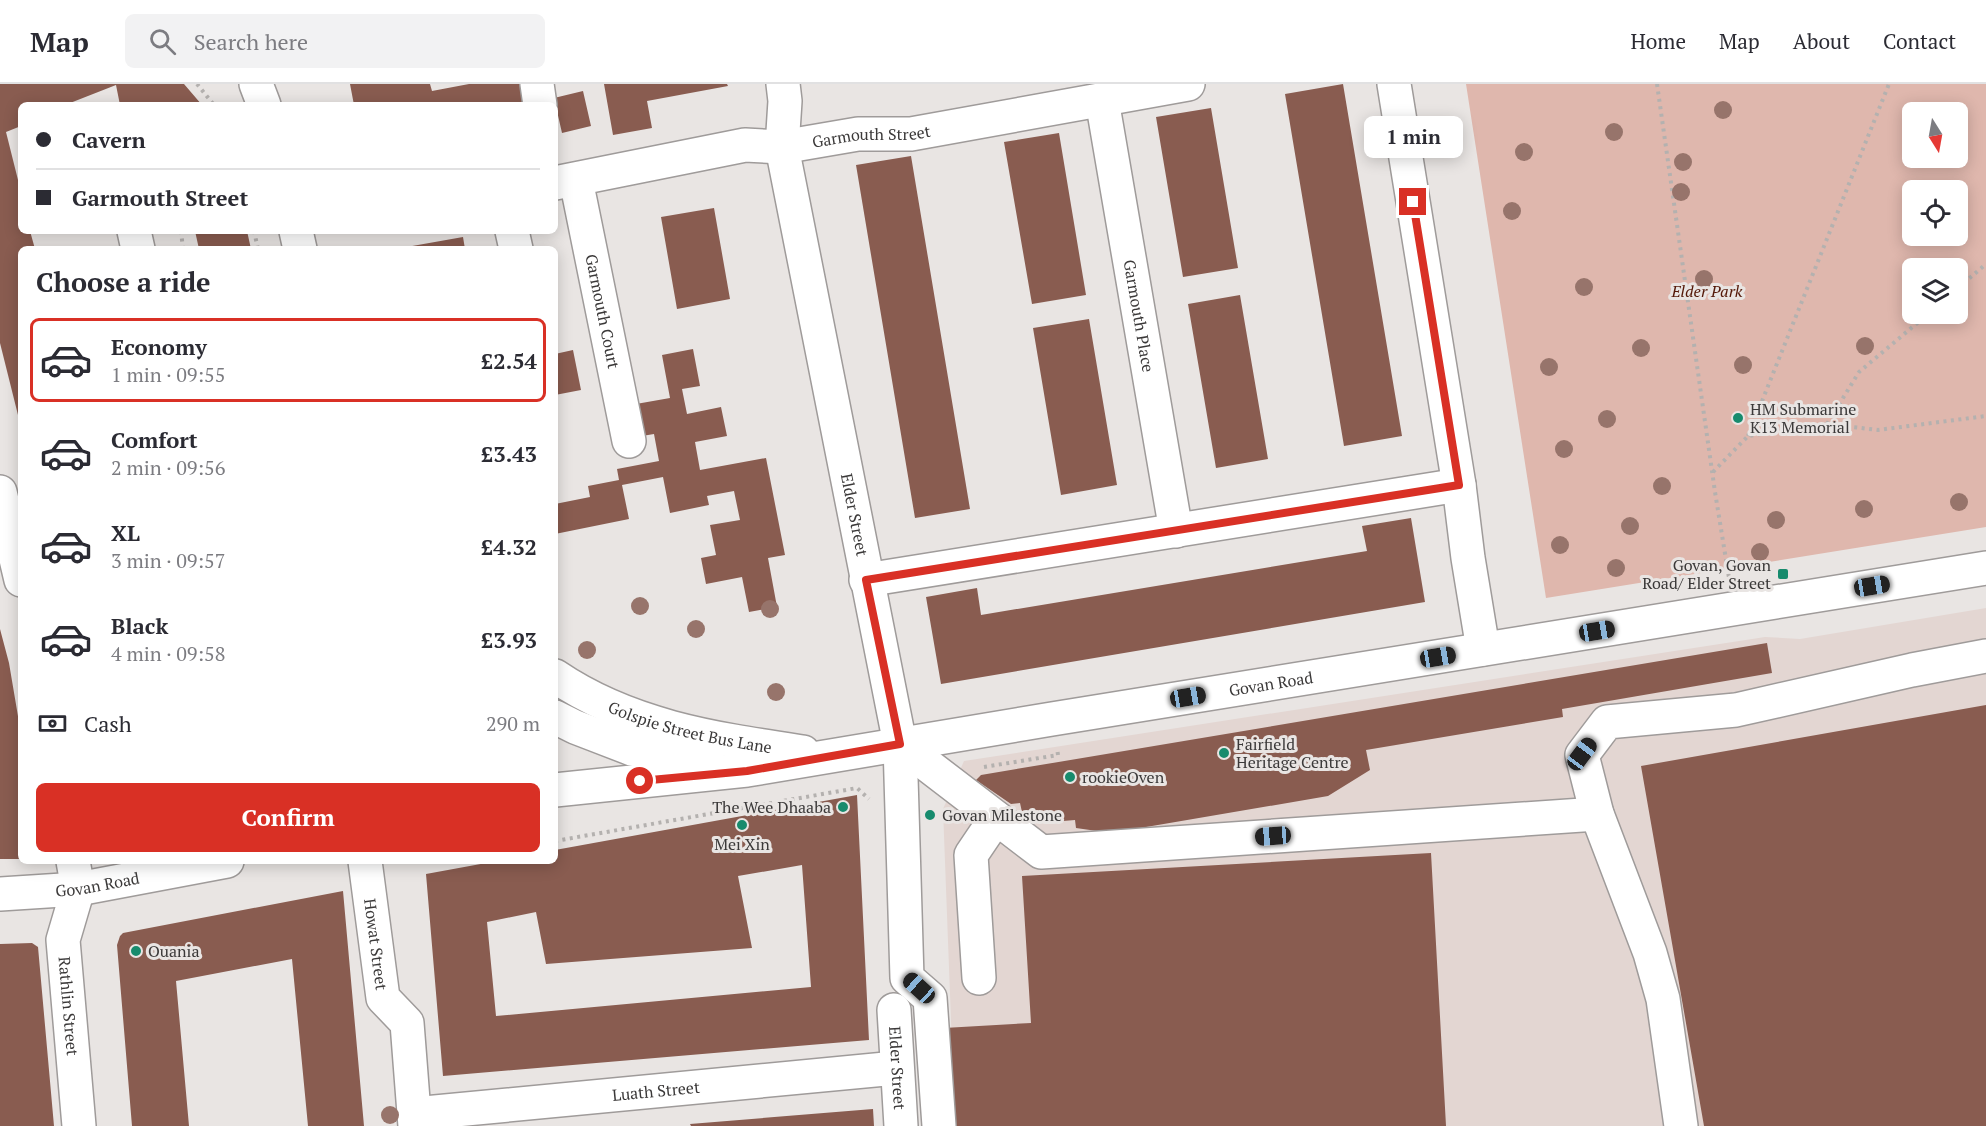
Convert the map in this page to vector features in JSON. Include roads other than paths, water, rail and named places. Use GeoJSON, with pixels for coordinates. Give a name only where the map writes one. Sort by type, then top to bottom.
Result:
{"type":"FeatureCollection","features":[{"type":"Feature","properties":{"kind":"street"},"geometry":{"type":"LineString","coordinates":[[256,84],[263,102]]}},
{"type":"Feature","properties":{"kind":"street"},"geometry":{"type":"LineString","coordinates":[[537,84],[540,102]]}},
{"type":"Feature","properties":{"kind":"street","name":"Elder Street"},"geometry":{"type":"LineString","coordinates":[[783,84],[785,101],[782,147],[900,744],[907,978],[930,998],[939,1126]]}},
{"type":"Feature","properties":{"kind":"street","name":"Garmouth Street"},"geometry":{"type":"LineString","coordinates":[[565,182],[745,145],[782,147],[858,134],[911,134],[1188,84]]}},
{"type":"Feature","properties":{"kind":"street"},"geometry":{"type":"LineString","coordinates":[[1394,84],[1459,485],[1483,649]]}},
{"type":"Feature","properties":{"kind":"street","name":"Garmouth Place"},"geometry":{"type":"LineString","coordinates":[[1102,100],[1176,531]]}},
{"type":"Feature","properties":{"kind":"street","name":"Garmouth Court"},"geometry":{"type":"LineString","coordinates":[[565,182],[629,441]]}},
{"type":"Feature","properties":{"kind":"street"},"geometry":{"type":"LineString","coordinates":[[866,580],[1459,485]]}},
{"type":"Feature","properties":{"kind":"street"},"geometry":{"type":"LineString","coordinates":[[0,492],[12,565]]}},
{"type":"Feature","properties":{"kind":"street","name":"Govan Road"},"geometry":{"type":"LineString","coordinates":[[558,790],[747,771],[1052,719],[1986,568]]}},
{"type":"Feature","properties":{"kind":"street"},"geometry":{"type":"LineString","coordinates":[[1681,1126],[1660,988],[1650,953],[1598,814],[1582,754],[1606,722],[1736,710],[1912,670],[1986,656]]}},
{"type":"Feature","properties":{"kind":"street","name":"Golspie Street Bus Lane"},"geometry":{"type":"LineString","coordinates":[[558,678],[613,709],[662,725],[720,740],[832,756]]}},
{"type":"Feature","properties":{"kind":"street"},"geometry":{"type":"LineString","coordinates":[[558,718],[632,749],[747,771]]}},
{"type":"Feature","properties":{"kind":"street"},"geometry":{"type":"LineString","coordinates":[[900,744],[1041,852],[1598,814]]}},
{"type":"Feature","properties":{"kind":"street"},"geometry":{"type":"LineString","coordinates":[[979,978],[971,855],[996,818]]}},
{"type":"Feature","properties":{"kind":"street","name":"Govan Road"},"geometry":{"type":"LineString","coordinates":[[0,894],[75,875],[194,864]]}},
{"type":"Feature","properties":{"kind":"street","name":"Howat Street"},"geometry":{"type":"LineString","coordinates":[[365,864],[383,998],[407,1023],[415,1120]]}},
{"type":"Feature","properties":{"kind":"street","name":"Rathlin Street"},"geometry":{"type":"LineString","coordinates":[[75,875],[63,940],[80,1126]]}},
{"type":"Feature","properties":{"kind":"street","name":"Elder Street"},"geometry":{"type":"LineString","coordinates":[[894,1010],[901,1126]]}},
{"type":"Feature","properties":{"kind":"street","name":"Luath Street"},"geometry":{"type":"LineString","coordinates":[[415,1120],[896,1068]]}},
{"type":"Feature","properties":{"kind":"place","name":"HM Submarine K13 Memorial"},"geometry":{"type":"Point","coordinates":[1738,418]}},
{"type":"Feature","properties":{"kind":"place","name":"Govan, Govan Road/ Elder Street"},"geometry":{"type":"Point","coordinates":[1783,574]}},
{"type":"Feature","properties":{"kind":"place","name":"Fairfield Heritage Centre"},"geometry":{"type":"Point","coordinates":[1224,753]}},
{"type":"Feature","properties":{"kind":"place","name":"rookieOven"},"geometry":{"type":"Point","coordinates":[1070,777]}},
{"type":"Feature","properties":{"kind":"place","name":"The Wee Dhaaba"},"geometry":{"type":"Point","coordinates":[843,807]}},
{"type":"Feature","properties":{"kind":"place","name":"Govan Milestone"},"geometry":{"type":"Point","coordinates":[930,815]}},
{"type":"Feature","properties":{"kind":"place","name":"Mei Xin"},"geometry":{"type":"Point","coordinates":[742,825]}},
{"type":"Feature","properties":{"kind":"place","name":"Ouania"},"geometry":{"type":"Point","coordinates":[136,951]}},
{"type":"Feature","properties":{"kind":"park label","name":"Elder Park"},"geometry":{"type":"Point","coordinates":[1707,291]}}]}
